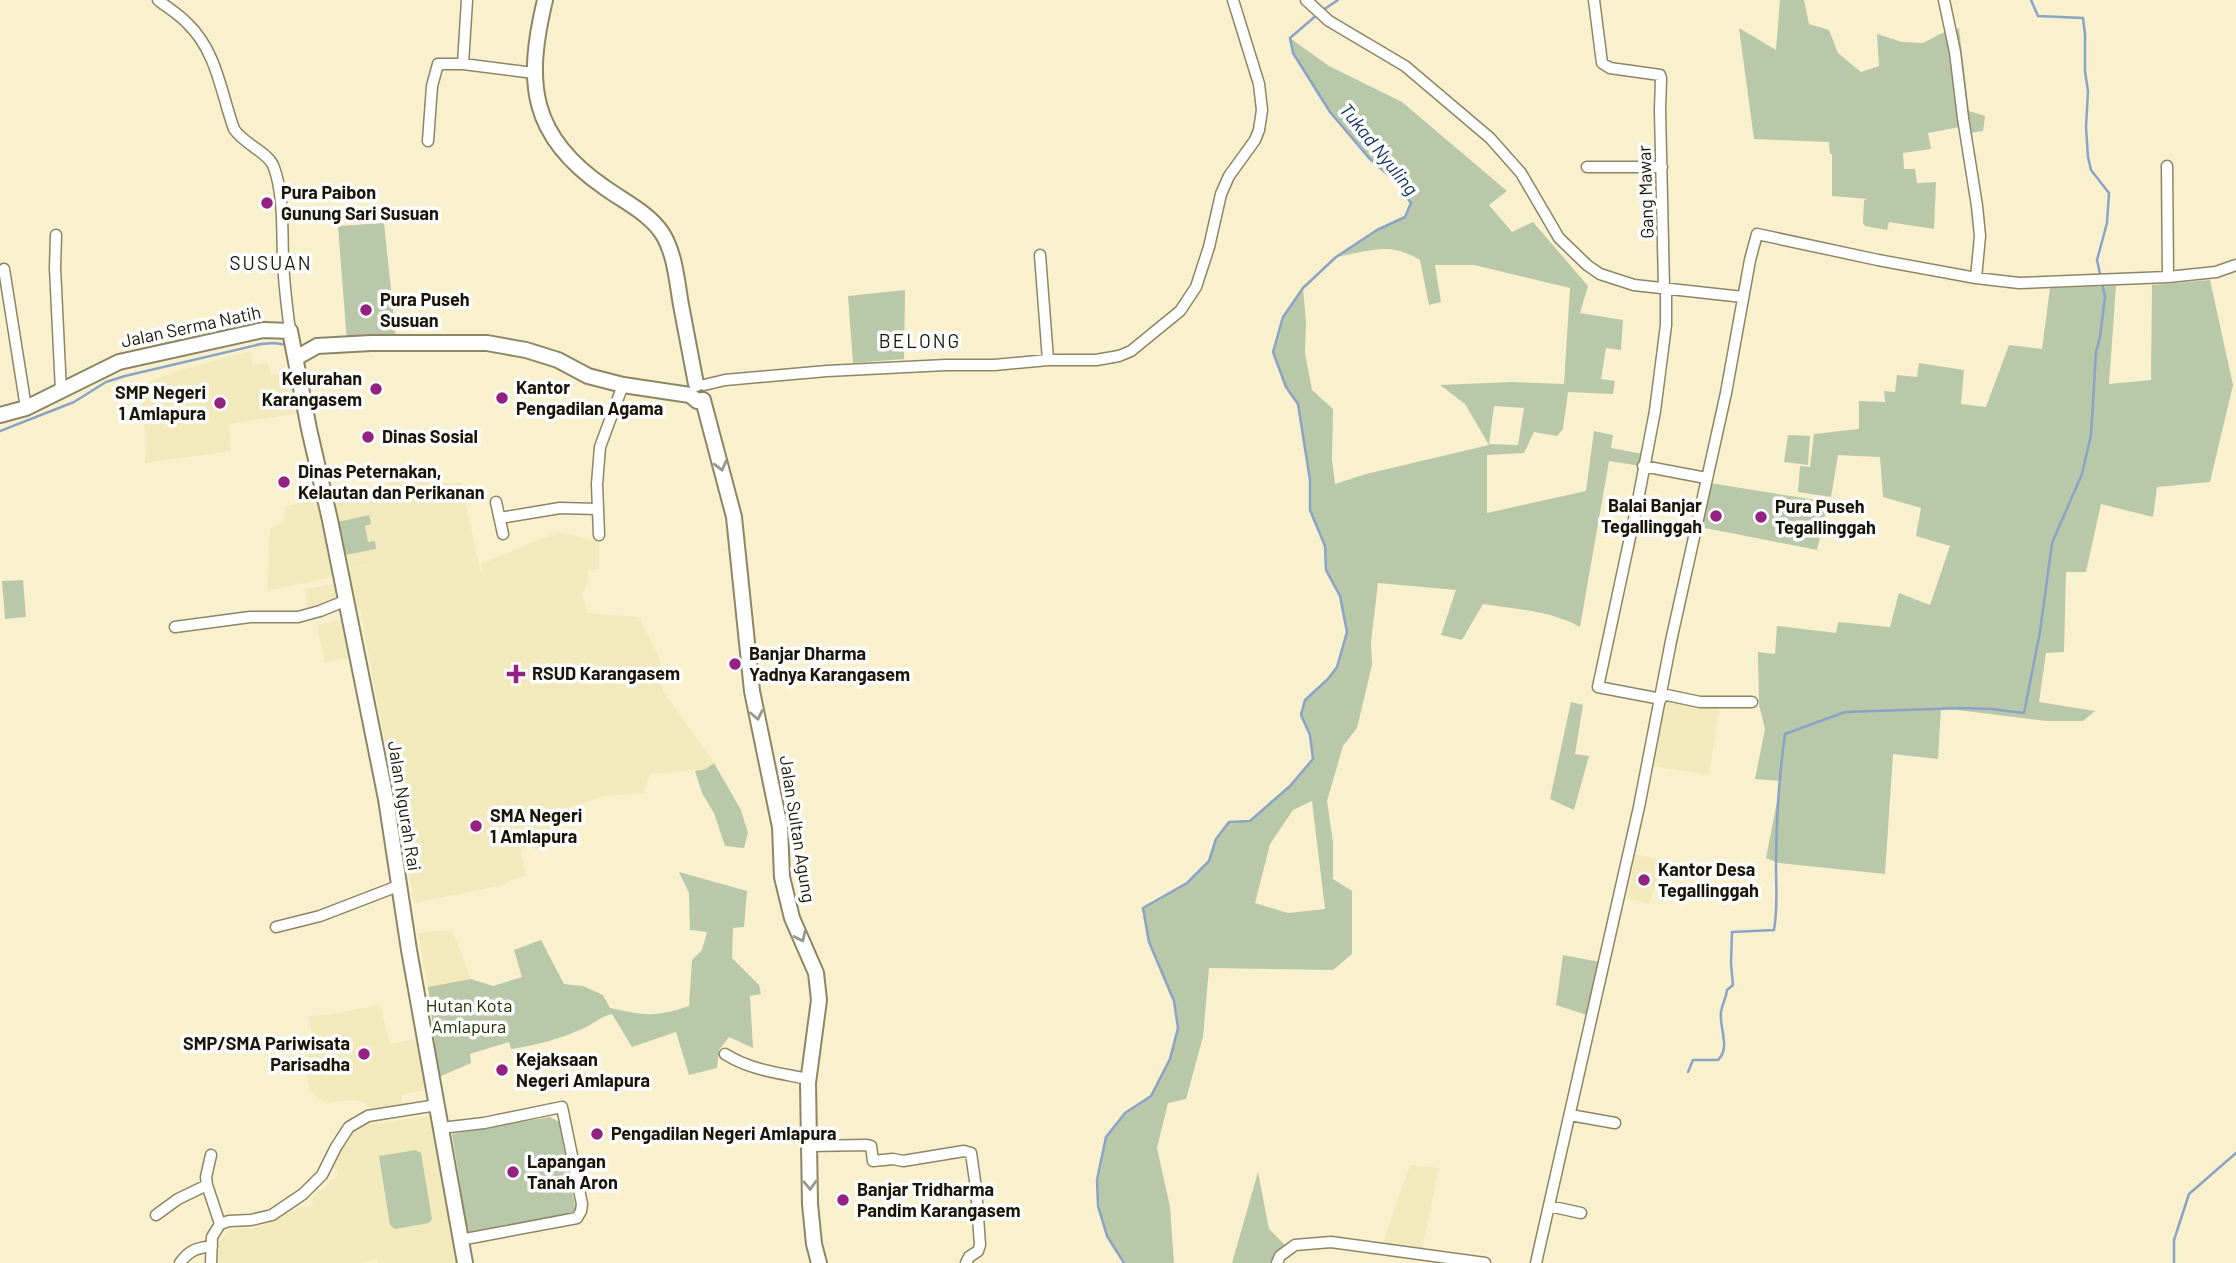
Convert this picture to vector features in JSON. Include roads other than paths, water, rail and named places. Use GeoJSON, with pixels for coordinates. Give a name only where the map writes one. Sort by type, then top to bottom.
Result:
{"type":"FeatureCollection","features":[{"type":"Feature","properties":{"kind":"street"},"geometry":{"type":"LineString","coordinates":[[158,0],[188,23],[200,38],[213,60],[234,129],[239,137],[269,159],[273,166],[278,184],[290,331],[296,358],[317,346],[472,342],[502,345],[544,355],[588,376],[623,385],[700,391],[725,380],[827,371],[1096,360],[1131,351],[1181,311],[1196,287],[1209,247],[1221,194],[1229,176],[1255,140],[1262,120],[1259,83],[1233,0]]}},
{"type":"Feature","properties":{"kind":"street"},"geometry":{"type":"LineString","coordinates":[[463,64],[467,0]]}},
{"type":"Feature","properties":{"kind":"street","name":"Jalan Sultan Agung"},"geometry":{"type":"LineString","coordinates":[[545,0],[534,73],[541,113],[555,142],[573,162],[649,218],[662,233],[670,251],[700,391],[734,517],[752,691],[778,815],[785,892],[792,918],[816,973],[819,988],[808,1079],[812,1229],[819,1263]]}},
{"type":"Feature","properties":{"kind":"street","name":"Gang Mawar"},"geometry":{"type":"LineString","coordinates":[[1594,0],[1602,63],[1610,68],[1660,75],[1661,78],[1665,288],[1663,356],[1655,411],[1639,500],[1598,687],[1662,697]]}},
{"type":"Feature","properties":{"kind":"street"},"geometry":{"type":"LineString","coordinates":[[1944,0],[1955,52],[1978,206],[1980,236],[1976,278]]}},
{"type":"Feature","properties":{"kind":"street"},"geometry":{"type":"LineString","coordinates":[[1308,2],[1329,21],[1405,66],[1490,138],[1521,173],[1559,238],[1600,274],[1617,281],[1743,297]]}},
{"type":"Feature","properties":{"kind":"street"},"geometry":{"type":"LineString","coordinates":[[428,141],[432,86],[436,68],[441,63],[534,73]]}},
{"type":"Feature","properties":{"kind":"street"},"geometry":{"type":"LineString","coordinates":[[2167,166],[2168,277]]}},
{"type":"Feature","properties":{"kind":"street"},"geometry":{"type":"LineString","coordinates":[[1587,167],[1662,167]]}},
{"type":"Feature","properties":{"kind":"street"},"geometry":{"type":"LineString","coordinates":[[1536,1263],[1639,807],[1671,641],[1726,393],[1757,234],[1976,278],[2019,283],[2168,277],[2216,272],[2236,265]]}},
{"type":"Feature","properties":{"kind":"street"},"geometry":{"type":"LineString","coordinates":[[56,235],[61,391]]}},
{"type":"Feature","properties":{"kind":"street"},"geometry":{"type":"LineString","coordinates":[[1040,255],[1048,360]]}},
{"type":"Feature","properties":{"kind":"street"},"geometry":{"type":"LineString","coordinates":[[5,269],[26,408]]}},
{"type":"Feature","properties":{"kind":"street","name":"Jalan Serma Natih"},"geometry":{"type":"LineString","coordinates":[[0,415],[26,408],[107,366],[137,356],[263,330],[290,331]]}},
{"type":"Feature","properties":{"kind":"street"},"geometry":{"type":"LineString","coordinates":[[290,331],[317,346]]}},
{"type":"Feature","properties":{"kind":"street","name":"Jalan Ngurah Rai"},"geometry":{"type":"LineString","coordinates":[[296,358],[386,799],[398,886],[465,1263]]}},
{"type":"Feature","properties":{"kind":"street"},"geometry":{"type":"LineString","coordinates":[[599,535],[597,509],[600,447],[623,385]]}},
{"type":"Feature","properties":{"kind":"street"},"geometry":{"type":"LineString","coordinates":[[1643,466],[1706,478]]}},
{"type":"Feature","properties":{"kind":"street"},"geometry":{"type":"LineString","coordinates":[[496,502],[503,534]]}},
{"type":"Feature","properties":{"kind":"street"},"geometry":{"type":"LineString","coordinates":[[500,518],[561,508],[597,509]]}},
{"type":"Feature","properties":{"kind":"street"},"geometry":{"type":"LineString","coordinates":[[176,627],[250,617],[289,618],[307,615],[347,600]]}},
{"type":"Feature","properties":{"kind":"street"},"geometry":{"type":"LineString","coordinates":[[1662,697],[1700,702],[1752,702]]}},
{"type":"Feature","properties":{"kind":"street"},"geometry":{"type":"LineString","coordinates":[[276,927],[320,916],[398,886]]}},
{"type":"Feature","properties":{"kind":"street"},"geometry":{"type":"LineString","coordinates":[[725,1054],[738,1062],[760,1069],[808,1079]]}},
{"type":"Feature","properties":{"kind":"street"},"geometry":{"type":"LineString","coordinates":[[211,1263],[212,1237],[220,1224],[272,1215],[303,1194],[322,1175],[349,1127],[368,1116],[437,1105]]}},
{"type":"Feature","properties":{"kind":"street"},"geometry":{"type":"LineString","coordinates":[[441,1128],[484,1123],[562,1107],[582,1204],[577,1217],[460,1240]]}},
{"type":"Feature","properties":{"kind":"street"},"geometry":{"type":"LineString","coordinates":[[1570,1115],[1615,1123]]}},
{"type":"Feature","properties":{"kind":"street"},"geometry":{"type":"LineString","coordinates":[[809,1146],[870,1145],[873,1161],[903,1161],[964,1151],[971,1153],[979,1245],[978,1251],[968,1257],[966,1263]]}},
{"type":"Feature","properties":{"kind":"street"},"geometry":{"type":"LineString","coordinates":[[211,1155],[207,1185],[220,1224]]}},
{"type":"Feature","properties":{"kind":"street"},"geometry":{"type":"LineString","coordinates":[[156,1215],[178,1199],[207,1185]]}},
{"type":"Feature","properties":{"kind":"street"},"geometry":{"type":"LineString","coordinates":[[1549,1206],[1581,1213]]}},
{"type":"Feature","properties":{"kind":"street"},"geometry":{"type":"LineString","coordinates":[[1278,1263],[1280,1256],[1295,1245],[1331,1242],[1485,1263]]}},
{"type":"Feature","properties":{"kind":"street"},"geometry":{"type":"LineString","coordinates":[[180,1263],[186,1254],[195,1248],[212,1246]]}},
{"type":"Feature","properties":{"kind":"waterway","name":"Tukad Nyuling"},"geometry":{"type":"LineString","coordinates":[[1323,10],[1338,0]]}},
{"type":"Feature","properties":{"kind":"waterway"},"geometry":{"type":"LineString","coordinates":[[1688,1072],[1693,1060],[1718,1060],[1724,1050],[1721,1012],[1727,990],[1733,985],[1732,932],[1774,930],[1777,816],[1785,734],[1845,712],[1963,708],[2024,713],[2040,632],[2052,543],[2082,474],[2091,435],[2096,352],[2105,297],[2097,260],[2107,223],[2109,193],[2091,170],[2088,157],[2088,91],[2083,18],[2038,16],[2031,0]]}},
{"type":"Feature","properties":{"kind":"waterway","name":"Tukad Nyuling"},"geometry":{"type":"LineString","coordinates":[[1124,1263],[1107,1236],[1098,1206],[1097,1180],[1106,1137],[1125,1113],[1151,1096],[1170,1059],[1178,1028],[1174,1001],[1149,942],[1143,908],[1187,883],[1209,861],[1216,839],[1229,822],[1250,821],[1290,786],[1313,759],[1310,735],[1301,715],[1305,700],[1337,667],[1347,632],[1340,596],[1326,570],[1325,546],[1310,510],[1310,480],[1298,404],[1286,387],[1273,352],[1283,317],[1303,288],[1336,257],[1377,230],[1405,217],[1411,203],[1395,181],[1369,158],[1330,112],[1293,53],[1290,38],[1318,14]]}},
{"type":"Feature","properties":{"kind":"waterway"},"geometry":{"type":"LineString","coordinates":[[0,431],[74,402],[106,382],[125,376],[261,344],[288,345]]}},
{"type":"Feature","properties":{"kind":"waterway"},"geometry":{"type":"LineString","coordinates":[[2174,1263],[2174,1240],[2189,1194],[2236,1153]]}},
{"type":"Feature","properties":{"kind":"place","name":"Pura Paibon Gunung Sari Susuan"},"geometry":{"type":"Point","coordinates":[267,203]}},
{"type":"Feature","properties":{"kind":"place","name":"Pura Puseh Susuan"},"geometry":{"type":"Point","coordinates":[366,310]}},
{"type":"Feature","properties":{"kind":"place","name":"Kelurahan Karangasem"},"geometry":{"type":"Point","coordinates":[376,389]}},
{"type":"Feature","properties":{"kind":"place","name":"Kantor Pengadilan Agama"},"geometry":{"type":"Point","coordinates":[502,398]}},
{"type":"Feature","properties":{"kind":"place","name":"SMP Negeri 1 Amlapura"},"geometry":{"type":"Point","coordinates":[220,403]}},
{"type":"Feature","properties":{"kind":"place","name":"Dinas Sosial"},"geometry":{"type":"Point","coordinates":[368,437]}},
{"type":"Feature","properties":{"kind":"place","name":"Dinas Peternakan, Kelautan dan Perikanan"},"geometry":{"type":"Point","coordinates":[284,482]}},
{"type":"Feature","properties":{"kind":"place","name":"Balai Banjar Tegallinggah"},"geometry":{"type":"Point","coordinates":[1716,516]}},
{"type":"Feature","properties":{"kind":"place","name":"Pura Puseh Tegallinggah"},"geometry":{"type":"Point","coordinates":[1761,517]}},
{"type":"Feature","properties":{"kind":"place","name":"Banjar Dharma Yadnya Karangasem"},"geometry":{"type":"Point","coordinates":[735,664]}},
{"type":"Feature","properties":{"kind":"place","name":"RSUD Karangasem"},"geometry":{"type":"Point","coordinates":[516,674]}},
{"type":"Feature","properties":{"kind":"place","name":"SMA Negeri 1 Amlapura"},"geometry":{"type":"Point","coordinates":[476,826]}},
{"type":"Feature","properties":{"kind":"place","name":"Kantor Desa Tegallinggah"},"geometry":{"type":"Point","coordinates":[1644,880]}},
{"type":"Feature","properties":{"kind":"place","name":"SMP/SMA Pariwisata Parisadha"},"geometry":{"type":"Point","coordinates":[364,1054]}},
{"type":"Feature","properties":{"kind":"place","name":"Kejaksaan Negeri Amlapura"},"geometry":{"type":"Point","coordinates":[502,1070]}},
{"type":"Feature","properties":{"kind":"place","name":"Pengadilan Negeri Amlapura"},"geometry":{"type":"Point","coordinates":[597,1134]}},
{"type":"Feature","properties":{"kind":"place","name":"Lapangan Tanah Aron"},"geometry":{"type":"Point","coordinates":[513,1172]}},
{"type":"Feature","properties":{"kind":"place","name":"Banjar Tridharma Pandim Karangasem"},"geometry":{"type":"Point","coordinates":[843,1200]}},
{"type":"Feature","properties":{"kind":"district","name":"SUSUAN"},"geometry":{"type":"Point","coordinates":[271,263]}},
{"type":"Feature","properties":{"kind":"district","name":"BELONG"},"geometry":{"type":"Point","coordinates":[920,341]}},
{"type":"Feature","properties":{"kind":"park label","name":"Hutan Kota Amlapura"},"geometry":{"type":"Point","coordinates":[469,1016]}}]}
